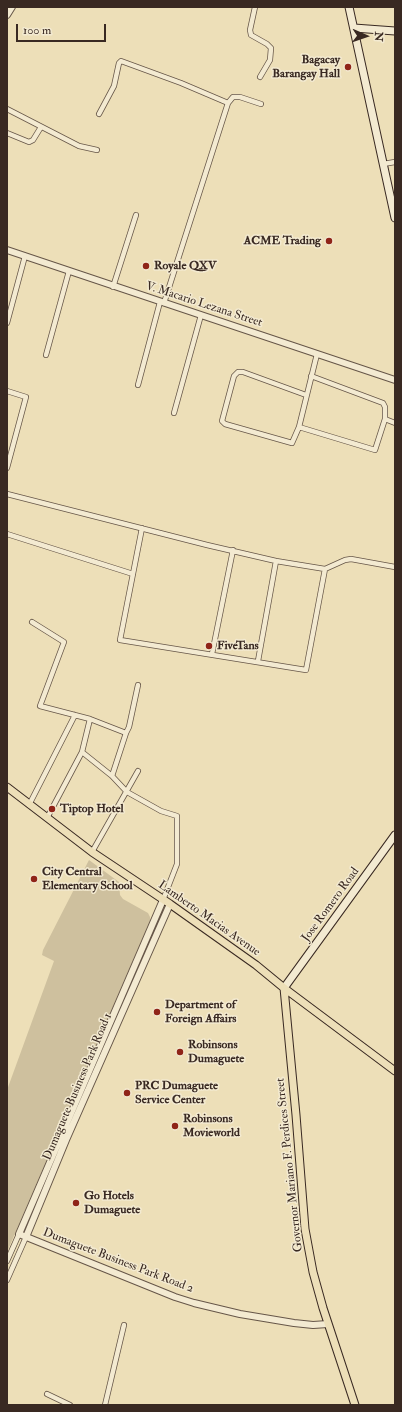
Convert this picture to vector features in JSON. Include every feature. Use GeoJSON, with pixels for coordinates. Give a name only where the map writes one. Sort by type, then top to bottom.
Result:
{"type":"FeatureCollection","features":[{"type":"Feature","properties":{"kind":"main road"},"geometry":{"type":"LineString","coordinates":[[349,7],[395,218]]}},
{"type":"Feature","properties":{"kind":"main road"},"geometry":{"type":"LineString","coordinates":[[354,28],[395,31]]}},
{"type":"Feature","properties":{"kind":"main road","name":"Lamberto Macias Avenue"},"geometry":{"type":"LineString","coordinates":[[7,788],[92,852],[170,904],[256,965],[284,988],[395,1071]]}},
{"type":"Feature","properties":{"kind":"main road","name":"Jose Romero Road"},"geometry":{"type":"LineString","coordinates":[[284,988],[394,838]]}},
{"type":"Feature","properties":{"kind":"main road","name":"Governor Mariano F. Perdices Street"},"geometry":{"type":"LineString","coordinates":[[284,988],[305,1228],[313,1272],[328,1324],[355,1405]]}},
{"type":"Feature","properties":{"kind":"street"},"geometry":{"type":"LineString","coordinates":[[255,7],[250,30],[251,34],[271,48],[270,60],[260,77]]}},
{"type":"Feature","properties":{"kind":"street"},"geometry":{"type":"LineString","coordinates":[[99,114],[114,86],[119,63],[121,61],[181,83],[228,103]]}},
{"type":"Feature","properties":{"kind":"street"},"geometry":{"type":"LineString","coordinates":[[138,385],[162,302],[228,103],[233,98],[240,97],[261,104]]}},
{"type":"Feature","properties":{"kind":"street"},"geometry":{"type":"LineString","coordinates":[[7,109],[79,146],[97,150]]}},
{"type":"Feature","properties":{"kind":"street"},"geometry":{"type":"LineString","coordinates":[[7,133],[29,142],[34,140],[41,127]]}},
{"type":"Feature","properties":{"kind":"street"},"geometry":{"type":"LineString","coordinates":[[383,164],[395,162]]}},
{"type":"Feature","properties":{"kind":"street"},"geometry":{"type":"LineString","coordinates":[[113,287],[136,215]]}},
{"type":"Feature","properties":{"kind":"street","name":"V. Macario Lezana Street"},"geometry":{"type":"LineString","coordinates":[[7,250],[113,287],[395,380]]}},
{"type":"Feature","properties":{"kind":"street"},"geometry":{"type":"LineString","coordinates":[[7,323],[25,256]]}},
{"type":"Feature","properties":{"kind":"street"},"geometry":{"type":"LineString","coordinates":[[46,355],[69,271]]}},
{"type":"Feature","properties":{"kind":"street"},"geometry":{"type":"LineString","coordinates":[[174,413],[201,315]]}},
{"type":"Feature","properties":{"kind":"street"},"geometry":{"type":"LineString","coordinates":[[306,395],[243,372],[238,372],[234,376],[222,421],[225,424],[292,443],[299,427],[317,354]]}},
{"type":"Feature","properties":{"kind":"street"},"geometry":{"type":"LineString","coordinates":[[299,427],[374,450],[385,419],[386,407],[383,402],[311,376]]}},
{"type":"Feature","properties":{"kind":"street"},"geometry":{"type":"LineString","coordinates":[[7,391],[26,398],[7,466]]}},
{"type":"Feature","properties":{"kind":"street"},"geometry":{"type":"LineString","coordinates":[[385,419],[395,423]]}},
{"type":"Feature","properties":{"kind":"street"},"geometry":{"type":"LineString","coordinates":[[7,494],[276,561],[325,569],[344,560],[351,559],[395,567]]}},
{"type":"Feature","properties":{"kind":"street"},"geometry":{"type":"LineString","coordinates":[[142,528],[120,640],[258,661],[306,670],[325,569]]}},
{"type":"Feature","properties":{"kind":"street"},"geometry":{"type":"LineString","coordinates":[[7,534],[133,574]]}},
{"type":"Feature","properties":{"kind":"street"},"geometry":{"type":"LineString","coordinates":[[212,654],[233,550]]}},
{"type":"Feature","properties":{"kind":"street"},"geometry":{"type":"LineString","coordinates":[[258,661],[276,561]]}},
{"type":"Feature","properties":{"kind":"street"},"geometry":{"type":"LineString","coordinates":[[32,622],[64,642],[40,706],[90,719],[126,733]]}},
{"type":"Feature","properties":{"kind":"street"},"geometry":{"type":"LineString","coordinates":[[112,776],[129,727],[138,685]]}},
{"type":"Feature","properties":{"kind":"street"},"geometry":{"type":"LineString","coordinates":[[30,805],[75,715]]}},
{"type":"Feature","properties":{"kind":"street"},"geometry":{"type":"LineString","coordinates":[[47,818],[82,752],[90,719]]}},
{"type":"Feature","properties":{"kind":"street"},"geometry":{"type":"LineString","coordinates":[[82,752],[112,776],[127,792],[161,811],[177,816],[177,864],[163,900]]}},
{"type":"Feature","properties":{"kind":"street"},"geometry":{"type":"LineString","coordinates":[[92,852],[138,771]]}},
{"type":"Feature","properties":{"kind":"street","name":"Dumaguete Business Park Road 1"},"geometry":{"type":"LineString","coordinates":[[7,1280],[26,1237],[64,1139],[163,900]]}},
{"type":"Feature","properties":{"kind":"street","name":"Dumaguete Business Park Road 1"},"geometry":{"type":"LineString","coordinates":[[7,1261],[170,904]]}},
{"type":"Feature","properties":{"kind":"street","name":"Dumaguete Business Park Road 2"},"geometry":{"type":"LineString","coordinates":[[19,1234],[175,1297],[194,1303],[240,1314],[294,1323],[313,1325],[328,1324]]}},
{"type":"Feature","properties":{"kind":"street"},"geometry":{"type":"LineString","coordinates":[[105,1405],[124,1325]]}},
{"type":"Feature","properties":{"kind":"street"},"geometry":{"type":"LineString","coordinates":[[47,1394],[70,1405]]}},
{"type":"Feature","properties":{"kind":"shaded area"},"geometry":{"type":"Polygon","coordinates":[[[89,860],[119,882],[120,895],[123,899],[148,913],[150,921],[7,1252],[7,1090],[54,961],[42,955],[43,950],[89,860]]]}},
{"type":"Feature","properties":{"kind":"place","name":"Bagacay Barangay Hall"},"geometry":{"type":"Point","coordinates":[348,67]}},
{"type":"Feature","properties":{"kind":"place","name":"ACME Trading"},"geometry":{"type":"Point","coordinates":[329,241]}},
{"type":"Feature","properties":{"kind":"place","name":"Royale QXV"},"geometry":{"type":"Point","coordinates":[146,266]}},
{"type":"Feature","properties":{"kind":"place","name":"FiveTans"},"geometry":{"type":"Point","coordinates":[209,646]}},
{"type":"Feature","properties":{"kind":"place","name":"Tiptop Hotel"},"geometry":{"type":"Point","coordinates":[52,809]}},
{"type":"Feature","properties":{"kind":"place","name":"City Central Elementary School"},"geometry":{"type":"Point","coordinates":[34,879]}},
{"type":"Feature","properties":{"kind":"place","name":"Department of Foreign Affairs"},"geometry":{"type":"Point","coordinates":[157,1012]}},
{"type":"Feature","properties":{"kind":"place","name":"Robinsons Dumaguete"},"geometry":{"type":"Point","coordinates":[180,1052]}},
{"type":"Feature","properties":{"kind":"place","name":"PRC Dumaguete Service Center"},"geometry":{"type":"Point","coordinates":[127,1093]}},
{"type":"Feature","properties":{"kind":"place","name":"Robinsons Movieworld"},"geometry":{"type":"Point","coordinates":[175,1126]}},
{"type":"Feature","properties":{"kind":"place","name":"Go Hotels Dumaguete"},"geometry":{"type":"Point","coordinates":[76,1203]}}]}
